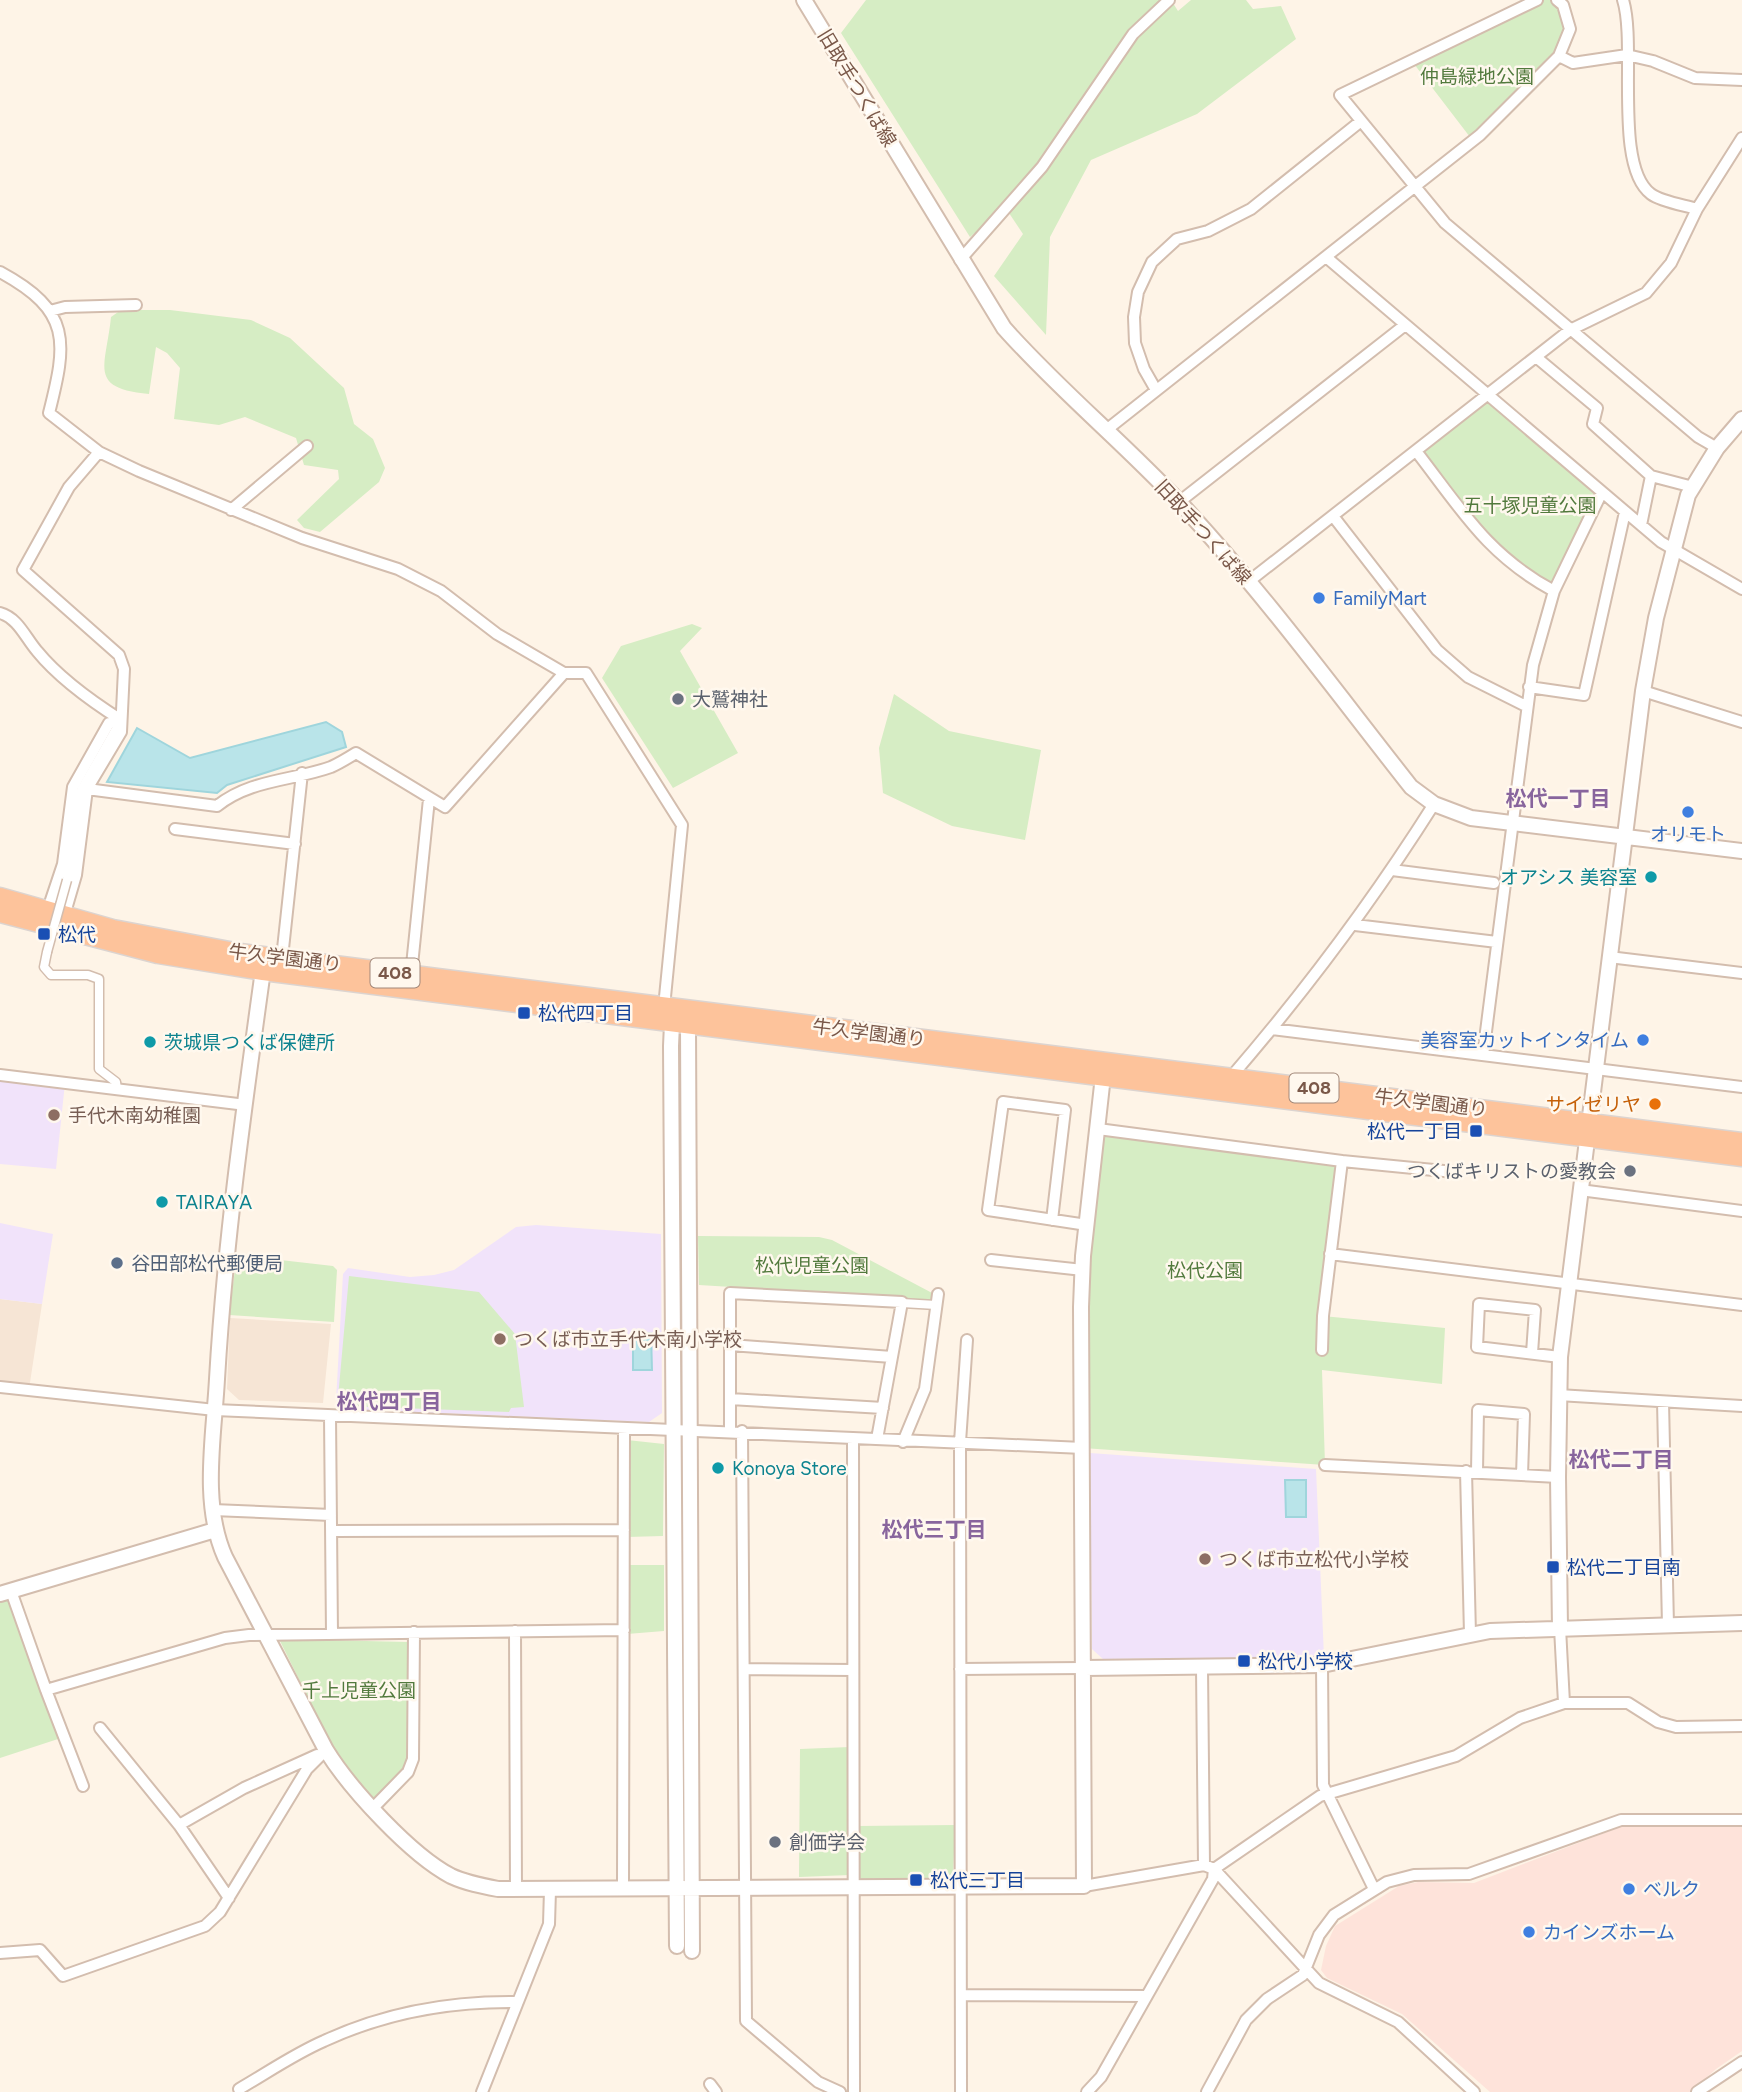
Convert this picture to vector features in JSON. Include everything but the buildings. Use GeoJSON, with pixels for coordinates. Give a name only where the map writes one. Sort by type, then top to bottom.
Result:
{"type":"FeatureCollection","features":[{"type":"Feature","properties":{"kind":"highway","name":"牛久学園通り"},"geometry":{"type":"LineString","coordinates":[[0,897],[55,914],[270,962],[681,1020],[1587,1130],[1742,1142]]}},
{"type":"Feature","properties":{"kind":"highway","name":"牛久学園通り"},"geometry":{"type":"LineString","coordinates":[[0,913],[117,945],[411,975],[664,1007],[681,1020]]}},
{"type":"Feature","properties":{"kind":"highway","name":"牛久学園通り"},"geometry":{"type":"LineString","coordinates":[[1104,1070],[1231,1077],[1587,1130],[1742,1157]]}},
{"type":"Feature","properties":{"kind":"street","name":"旧取手つくば線"},"geometry":{"type":"LineString","coordinates":[[804,0],[960,260],[1004,328],[1041,371],[1179,502],[1248,582],[1411,787],[1434,804],[1471,818],[1742,851]]}},
{"type":"Feature","properties":{"kind":"street"},"geometry":{"type":"LineString","coordinates":[[960,260],[1042,167],[1133,34],[1169,0]]}},
{"type":"Feature","properties":{"kind":"street"},"geometry":{"type":"LineString","coordinates":[[1537,0],[1340,95],[1445,223],[1698,437],[1717,448]]}},
{"type":"Feature","properties":{"kind":"street"},"geometry":{"type":"LineString","coordinates":[[1105,431],[1480,135],[1559,56],[1570,29],[1563,5],[1558,0]]}},
{"type":"Feature","properties":{"kind":"street"},"geometry":{"type":"LineString","coordinates":[[1623,0],[1627,99],[1636,176],[1652,195],[1697,209]]}},
{"type":"Feature","properties":{"kind":"street"},"geometry":{"type":"LineString","coordinates":[[1559,56],[1573,63],[1627,55],[1653,61],[1695,78],[1742,80]]}},
{"type":"Feature","properties":{"kind":"street"},"geometry":{"type":"LineString","coordinates":[[1156,390],[1144,369],[1135,343],[1134,317],[1138,292],[1152,262],[1177,239],[1208,231],[1251,209],[1361,121]]}},
{"type":"Feature","properties":{"kind":"street"},"geometry":{"type":"LineString","coordinates":[[1248,582],[1570,330],[1646,293],[1671,263],[1697,209],[1742,138]]}},
{"type":"Feature","properties":{"kind":"street"},"geometry":{"type":"LineString","coordinates":[[1326,257],[1641,525],[1673,550],[1742,589]]}},
{"type":"Feature","properties":{"kind":"street"},"geometry":{"type":"LineString","coordinates":[[0,272],[37,295],[50,311],[61,337],[62,361],[49,414],[99,452],[302,538],[398,569],[441,591],[497,634],[564,673],[586,673],[682,825],[664,1007]]}},
{"type":"Feature","properties":{"kind":"street"},"geometry":{"type":"LineString","coordinates":[[50,311],[65,307],[136,305]]}},
{"type":"Feature","properties":{"kind":"street"},"geometry":{"type":"LineString","coordinates":[[1179,502],[1405,325]]}},
{"type":"Feature","properties":{"kind":"street"},"geometry":{"type":"LineString","coordinates":[[1536,357],[1597,408],[1593,424],[1651,476],[1693,487]]}},
{"type":"Feature","properties":{"kind":"street"},"geometry":{"type":"LineString","coordinates":[[1564,1703],[1558,1477],[1560,1357],[1643,691],[1673,550],[1693,487],[1717,448],[1742,419]]}},
{"type":"Feature","properties":{"kind":"street"},"geometry":{"type":"LineString","coordinates":[[231,510],[307,446]]}},
{"type":"Feature","properties":{"kind":"street"},"geometry":{"type":"LineString","coordinates":[[1416,451],[1491,548],[1530,578],[1554,590]]}},
{"type":"Feature","properties":{"kind":"street"},"geometry":{"type":"LineString","coordinates":[[55,914],[76,875],[87,789],[121,732],[124,669],[119,655],[23,570],[69,486],[99,452]]}},
{"type":"Feature","properties":{"kind":"street"},"geometry":{"type":"LineString","coordinates":[[1641,525],[1651,476]]}},
{"type":"Feature","properties":{"kind":"street"},"geometry":{"type":"LineString","coordinates":[[1483,1055],[1529,687],[1554,590],[1602,492]]}},
{"type":"Feature","properties":{"kind":"street"},"geometry":{"type":"LineString","coordinates":[[1529,687],[1584,695],[1625,512]]}},
{"type":"Feature","properties":{"kind":"street"},"geometry":{"type":"LineString","coordinates":[[1333,516],[1437,650],[1468,677],[1526,706]]}},
{"type":"Feature","properties":{"kind":"street"},"geometry":{"type":"LineString","coordinates":[[0,613],[11,616],[38,653],[90,700],[121,720]]}},
{"type":"Feature","properties":{"kind":"street"},"geometry":{"type":"LineString","coordinates":[[87,789],[217,806],[232,794],[254,785],[331,766],[356,753],[445,807],[564,673]]}},
{"type":"Feature","properties":{"kind":"street"},"geometry":{"type":"LineString","coordinates":[[1643,691],[1742,722]]}},
{"type":"Feature","properties":{"kind":"street"},"geometry":{"type":"LineString","coordinates":[[117,1090],[116,1082],[99,1069],[99,979],[88,975],[51,975],[44,967],[67,880],[80,790],[121,720]]}},
{"type":"Feature","properties":{"kind":"street"},"geometry":{"type":"LineString","coordinates":[[55,914],[73,787],[109,723],[121,720]]}},
{"type":"Feature","properties":{"kind":"street"},"geometry":{"type":"LineString","coordinates":[[302,773],[295,844],[270,962],[246,1105],[220,1317],[215,1410],[215,1530],[225,1557],[326,1751],[345,1778],[373,1808],[424,1857],[450,1875],[479,1886],[550,1890],[1084,1886],[1209,1867],[1328,1794],[1456,1756],[1520,1718],[1564,1703],[1628,1703],[1658,1723],[1676,1727],[1742,1726]]}},
{"type":"Feature","properties":{"kind":"street"},"geometry":{"type":"LineString","coordinates":[[411,975],[429,799]]}},
{"type":"Feature","properties":{"kind":"street"},"geometry":{"type":"LineString","coordinates":[[1231,1077],[1355,925],[1434,804]]}},
{"type":"Feature","properties":{"kind":"street"},"geometry":{"type":"LineString","coordinates":[[175,830],[295,844]]}},
{"type":"Feature","properties":{"kind":"street"},"geometry":{"type":"LineString","coordinates":[[1392,870],[1494,883]]}},
{"type":"Feature","properties":{"kind":"street"},"geometry":{"type":"LineString","coordinates":[[1355,925],[1497,942]]}},
{"type":"Feature","properties":{"kind":"street"},"geometry":{"type":"LineString","coordinates":[[1609,957],[1742,973]]}},
{"type":"Feature","properties":{"kind":"street"},"geometry":{"type":"LineString","coordinates":[[677,1946],[674,1431],[681,1020]]}},
{"type":"Feature","properties":{"kind":"street"},"geometry":{"type":"LineString","coordinates":[[681,1020],[690,1431],[692,1951]]}},
{"type":"Feature","properties":{"kind":"street"},"geometry":{"type":"LineString","coordinates":[[1272,1029],[1742,1087]]}},
{"type":"Feature","properties":{"kind":"street"},"geometry":{"type":"LineString","coordinates":[[1084,1886],[1083,1270],[1104,1070]]}},
{"type":"Feature","properties":{"kind":"street"},"geometry":{"type":"LineString","coordinates":[[0,1075],[246,1105]]}},
{"type":"Feature","properties":{"kind":"street"},"geometry":{"type":"LineString","coordinates":[[1052,1220],[1065,1110],[1003,1101],[988,1210],[1052,1220],[1087,1225]]}},
{"type":"Feature","properties":{"kind":"street"},"geometry":{"type":"LineString","coordinates":[[1098,1129],[1342,1161],[1454,1172]]}},
{"type":"Feature","properties":{"kind":"street"},"geometry":{"type":"LineString","coordinates":[[1322,1350],[1330,1254],[1342,1161]]}},
{"type":"Feature","properties":{"kind":"street"},"geometry":{"type":"LineString","coordinates":[[1580,1190],[1742,1210]]}},
{"type":"Feature","properties":{"kind":"street"},"geometry":{"type":"LineString","coordinates":[[1330,1254],[1742,1305]]}},
{"type":"Feature","properties":{"kind":"street"},"geometry":{"type":"LineString","coordinates":[[991,1260],[1083,1270]]}},
{"type":"Feature","properties":{"kind":"street"},"geometry":{"type":"LineString","coordinates":[[730,1431],[730,1293],[902,1303],[937,1300],[925,1389],[903,1442]]}},
{"type":"Feature","properties":{"kind":"street"},"geometry":{"type":"LineString","coordinates":[[877,1439],[902,1303]]}},
{"type":"Feature","properties":{"kind":"street"},"geometry":{"type":"LineString","coordinates":[[1532,1353],[1535,1310],[1479,1304],[1477,1347],[1560,1357]]}},
{"type":"Feature","properties":{"kind":"street"},"geometry":{"type":"LineString","coordinates":[[961,2092],[960,1442],[967,1340]]}},
{"type":"Feature","properties":{"kind":"street"},"geometry":{"type":"LineString","coordinates":[[730,1345],[892,1357]]}},
{"type":"Feature","properties":{"kind":"street"},"geometry":{"type":"LineString","coordinates":[[0,1387],[215,1410],[1083,1448]]}},
{"type":"Feature","properties":{"kind":"street"},"geometry":{"type":"LineString","coordinates":[[1558,1395],[1742,1406]]}},
{"type":"Feature","properties":{"kind":"street"},"geometry":{"type":"LineString","coordinates":[[730,1399],[883,1408]]}},
{"type":"Feature","properties":{"kind":"street"},"geometry":{"type":"LineString","coordinates":[[1663,1402],[1668,1625]]}},
{"type":"Feature","properties":{"kind":"street"},"geometry":{"type":"LineString","coordinates":[[1470,1634],[1471,1471],[1478,1410],[1524,1414],[1522,1475]]}},
{"type":"Feature","properties":{"kind":"street"},"geometry":{"type":"LineString","coordinates":[[330,1416],[332,1634]]}},
{"type":"Feature","properties":{"kind":"street"},"geometry":{"type":"LineString","coordinates":[[623,1889],[624,1429]]}},
{"type":"Feature","properties":{"kind":"street"},"geometry":{"type":"LineString","coordinates":[[742,1431],[746,1669],[746,2021],[818,2082],[839,2092]]}},
{"type":"Feature","properties":{"kind":"street"},"geometry":{"type":"LineString","coordinates":[[852,1438],[854,2092]]}},
{"type":"Feature","properties":{"kind":"street"},"geometry":{"type":"LineString","coordinates":[[1325,1465],[1558,1477]]}},
{"type":"Feature","properties":{"kind":"street"},"geometry":{"type":"LineString","coordinates":[[213,1510],[331,1515]]}},
{"type":"Feature","properties":{"kind":"street"},"geometry":{"type":"LineString","coordinates":[[83,1786],[5,1593],[215,1530]]}},
{"type":"Feature","properties":{"kind":"street"},"geometry":{"type":"LineString","coordinates":[[331,1531],[624,1530]]}},
{"type":"Feature","properties":{"kind":"street"},"geometry":{"type":"LineString","coordinates":[[960,1669],[1322,1665],[1470,1634],[1560,1628],[1742,1623]]}},
{"type":"Feature","properties":{"kind":"street"},"geometry":{"type":"LineString","coordinates":[[46,1690],[225,1638],[266,1634],[624,1630]]}},
{"type":"Feature","properties":{"kind":"street"},"geometry":{"type":"LineString","coordinates":[[515,1631],[516,1889]]}},
{"type":"Feature","properties":{"kind":"street"},"geometry":{"type":"LineString","coordinates":[[373,1808],[408,1772],[413,1759],[414,1632]]}},
{"type":"Feature","properties":{"kind":"street"},"geometry":{"type":"LineString","coordinates":[[1322,1665],[1323,1785],[1374,1889]]}},
{"type":"Feature","properties":{"kind":"street"},"geometry":{"type":"LineString","coordinates":[[1087,2092],[1101,2077],[1213,1879],[1209,1867],[1202,1668]]}},
{"type":"Feature","properties":{"kind":"street"},"geometry":{"type":"LineString","coordinates":[[746,1669],[853,1670]]}},
{"type":"Feature","properties":{"kind":"street"},"geometry":{"type":"LineString","coordinates":[[100,1728],[179,1825],[229,1898]]}},
{"type":"Feature","properties":{"kind":"street"},"geometry":{"type":"LineString","coordinates":[[179,1825],[244,1788],[326,1751]]}},
{"type":"Feature","properties":{"kind":"street"},"geometry":{"type":"LineString","coordinates":[[0,1953],[40,1950],[46,1953],[64,1976],[205,1926],[220,1912],[307,1769],[326,1751]]}},
{"type":"Feature","properties":{"kind":"street"},"geometry":{"type":"LineString","coordinates":[[1207,2092],[1246,2020],[1267,1999],[1303,1975],[1308,1968],[1319,1935],[1326,1924],[1334,1915],[1397,1877],[1469,1874],[1621,1820],[1742,1820]]}},
{"type":"Feature","properties":{"kind":"street"},"geometry":{"type":"LineString","coordinates":[[1209,1867],[1308,1968],[1319,1983],[1398,2022],[1474,2092]]}},
{"type":"Feature","properties":{"kind":"street"},"geometry":{"type":"LineString","coordinates":[[482,2092],[549,1924],[550,1890]]}},
{"type":"Feature","properties":{"kind":"street"},"geometry":{"type":"LineString","coordinates":[[961,1995],[1145,1996]]}},
{"type":"Feature","properties":{"kind":"street"},"geometry":{"type":"LineString","coordinates":[[239,2089],[324,2041],[360,2028],[442,2005],[518,2002]]}},
{"type":"Feature","properties":{"kind":"street"},"geometry":{"type":"LineString","coordinates":[[1698,2092],[1742,2062]]}},
{"type":"Feature","properties":{"kind":"street"},"geometry":{"type":"LineString","coordinates":[[809,2092],[818,2082]]}},
{"type":"Feature","properties":{"kind":"shaded area"},"geometry":{"type":"Polygon","coordinates":[[[0,1075],[65,1083],[56,1169],[0,1164],[0,1075]]]}},
{"type":"Feature","properties":{"kind":"shaded area"},"geometry":{"type":"Polygon","coordinates":[[[0,1223],[53,1234],[42,1304],[0,1299],[0,1223]]]}},
{"type":"Feature","properties":{"kind":"shaded area","name":"つくば市立手代木南小学校"},"geometry":{"type":"Polygon","coordinates":[[[536,1225],[661,1234],[662,1413],[649,1422],[342,1409],[342,1401],[336,1401],[343,1274],[348,1268],[410,1277],[434,1275],[454,1270],[516,1227],[536,1225]]]}},
{"type":"Feature","properties":{"kind":"shaded area"},"geometry":{"type":"Polygon","coordinates":[[[0,1299],[42,1304],[29,1389],[0,1387],[0,1299]]]}},
{"type":"Feature","properties":{"kind":"shaded area"},"geometry":{"type":"Polygon","coordinates":[[[230,1318],[331,1324],[323,1403],[239,1400],[227,1389],[230,1318]]]}},
{"type":"Feature","properties":{"kind":"shaded area","name":"つくば市立松代小学校"},"geometry":{"type":"Polygon","coordinates":[[[1090,1453],[1316,1469],[1324,1657],[1103,1659],[1092,1649],[1090,1453]]]}},
{"type":"Feature","properties":{"kind":"shaded area"},"geometry":{"type":"Polygon","coordinates":[[[1620,1827],[1742,1827],[1742,2051],[1716,2069],[1691,2092],[1490,2092],[1402,2014],[1327,1978],[1321,1970],[1326,1946],[1335,1926],[1399,1886],[1418,1882],[1474,1883],[1620,1827]]]}},
{"type":"Feature","properties":{"kind":"green space"},"geometry":{"type":"Polygon","coordinates":[[[866,0],[1171,0],[1178,11],[1191,0],[1246,0],[1253,9],[1281,6],[1296,39],[1197,114],[1091,160],[1050,237],[1046,335],[994,276],[1023,234],[1005,207],[970,237],[841,33],[866,0]]]}},
{"type":"Feature","properties":{"kind":"green space","name":"仲島緑地公園"},"geometry":{"type":"Polygon","coordinates":[[[1537,0],[1557,0],[1563,5],[1566,44],[1473,141],[1411,60],[1537,0]]]}},
{"type":"Feature","properties":{"kind":"green space"},"geometry":{"type":"Polygon","coordinates":[[[121,310],[170,310],[251,320],[290,338],[344,388],[354,424],[373,439],[385,468],[379,482],[320,532],[304,528],[297,520],[339,479],[338,470],[304,465],[296,438],[245,417],[219,425],[174,419],[180,368],[167,353],[156,347],[149,394],[116,386],[108,380],[104,362],[111,317],[121,310]]]}},
{"type":"Feature","properties":{"kind":"green space","name":"五十塚児童公園"},"geometry":{"type":"Polygon","coordinates":[[[1488,394],[1602,492],[1554,591],[1507,562],[1416,451],[1488,394]]]}},
{"type":"Feature","properties":{"kind":"green space"},"geometry":{"type":"Polygon","coordinates":[[[692,624],[702,628],[680,651],[738,753],[673,788],[602,678],[621,646],[692,624]]]}},
{"type":"Feature","properties":{"kind":"green space"},"geometry":{"type":"Polygon","coordinates":[[[894,694],[949,731],[1041,750],[1025,840],[952,826],[883,793],[879,748],[894,694]]]}},
{"type":"Feature","properties":{"kind":"green space","name":"松代公園"},"geometry":{"type":"Polygon","coordinates":[[[1098,1129],[1342,1161],[1323,1316],[1445,1328],[1442,1384],[1322,1370],[1325,1465],[1083,1448],[1081,1307],[1098,1129]]]}},
{"type":"Feature","properties":{"kind":"green space","name":"松代児童公園"},"geometry":{"type":"Polygon","coordinates":[[[698,1236],[819,1237],[832,1240],[934,1294],[933,1302],[907,1298],[699,1285],[698,1236]]]}},
{"type":"Feature","properties":{"kind":"green space"},"geometry":{"type":"Polygon","coordinates":[[[237,1255],[333,1266],[337,1270],[334,1322],[229,1315],[237,1255]]]}},
{"type":"Feature","properties":{"kind":"green space"},"geometry":{"type":"Polygon","coordinates":[[[349,1276],[479,1292],[515,1334],[524,1407],[511,1408],[509,1412],[346,1406],[346,1398],[338,1398],[349,1276]]]}},
{"type":"Feature","properties":{"kind":"green space"},"geometry":{"type":"Polygon","coordinates":[[[627,1440],[664,1444],[663,1536],[627,1537],[627,1440]]]}},
{"type":"Feature","properties":{"kind":"green space"},"geometry":{"type":"Polygon","coordinates":[[[627,1565],[664,1565],[664,1631],[627,1634],[627,1565]]]}},
{"type":"Feature","properties":{"kind":"green space"},"geometry":{"type":"Polygon","coordinates":[[[10,1595],[58,1739],[0,1758],[0,1598],[10,1595]]]}},
{"type":"Feature","properties":{"kind":"green space","name":"千上児童公園"},"geometry":{"type":"Polygon","coordinates":[[[279,1639],[409,1642],[410,1760],[402,1774],[372,1799],[343,1768],[279,1639]]]}},
{"type":"Feature","properties":{"kind":"green space"},"geometry":{"type":"Polygon","coordinates":[[[850,1747],[850,1875],[799,1877],[800,1749],[850,1747]]]}},
{"type":"Feature","properties":{"kind":"green space"},"geometry":{"type":"Polygon","coordinates":[[[955,1825],[953,1880],[863,1881],[858,1878],[858,1826],[955,1825]]]}},
{"type":"Feature","properties":{"kind":"water"},"geometry":{"type":"Polygon","coordinates":[[[326,722],[342,732],[346,747],[227,785],[217,793],[107,782],[137,728],[190,758],[326,722]]]}},
{"type":"Feature","properties":{"kind":"water"},"geometry":{"type":"Polygon","coordinates":[[[633,1333],[651,1333],[652,1370],[633,1370],[633,1333]]]}},
{"type":"Feature","properties":{"kind":"water"},"geometry":{"type":"Polygon","coordinates":[[[1285,1480],[1306,1480],[1306,1517],[1286,1517],[1285,1480]]]}},
{"type":"Feature","properties":{"kind":"place","name":"FamilyMart"},"geometry":{"type":"Point","coordinates":[1319,598]}},
{"type":"Feature","properties":{"kind":"place","name":"大鷲神社"},"geometry":{"type":"Point","coordinates":[678,699]}},
{"type":"Feature","properties":{"kind":"place","name":"オリモト"},"geometry":{"type":"Point","coordinates":[1688,812]}},
{"type":"Feature","properties":{"kind":"place","name":"オアシス 美容室"},"geometry":{"type":"Point","coordinates":[1651,877]}},
{"type":"Feature","properties":{"kind":"place","name":"松代"},"geometry":{"type":"Point","coordinates":[44,934]}},
{"type":"Feature","properties":{"kind":"place","name":"松代四丁目"},"geometry":{"type":"Point","coordinates":[524,1013]}},
{"type":"Feature","properties":{"kind":"place","name":"美容室カットインタイム"},"geometry":{"type":"Point","coordinates":[1643,1040]}},
{"type":"Feature","properties":{"kind":"place","name":"茨城県つくば保健所"},"geometry":{"type":"Point","coordinates":[150,1042]}},
{"type":"Feature","properties":{"kind":"place","name":"サイゼリヤ"},"geometry":{"type":"Point","coordinates":[1655,1104]}},
{"type":"Feature","properties":{"kind":"place","name":"手代木南幼稚園"},"geometry":{"type":"Point","coordinates":[54,1115]}},
{"type":"Feature","properties":{"kind":"place","name":"松代一丁目"},"geometry":{"type":"Point","coordinates":[1476,1131]}},
{"type":"Feature","properties":{"kind":"place","name":"つくばキリストの愛教会"},"geometry":{"type":"Point","coordinates":[1630,1171]}},
{"type":"Feature","properties":{"kind":"place","name":"TAIRAYA"},"geometry":{"type":"Point","coordinates":[162,1202]}},
{"type":"Feature","properties":{"kind":"place","name":"谷田部松代郵便局"},"geometry":{"type":"Point","coordinates":[117,1263]}},
{"type":"Feature","properties":{"kind":"place","name":"つくば市立手代木南小学校"},"geometry":{"type":"Point","coordinates":[500,1339]}},
{"type":"Feature","properties":{"kind":"place","name":"Konoya Store"},"geometry":{"type":"Point","coordinates":[718,1468]}},
{"type":"Feature","properties":{"kind":"place","name":"つくば市立松代小学校"},"geometry":{"type":"Point","coordinates":[1205,1559]}},
{"type":"Feature","properties":{"kind":"place","name":"松代二丁目南"},"geometry":{"type":"Point","coordinates":[1553,1567]}},
{"type":"Feature","properties":{"kind":"place","name":"松代小学校"},"geometry":{"type":"Point","coordinates":[1244,1661]}},
{"type":"Feature","properties":{"kind":"place","name":"創価学会"},"geometry":{"type":"Point","coordinates":[775,1842]}},
{"type":"Feature","properties":{"kind":"place","name":"松代三丁目"},"geometry":{"type":"Point","coordinates":[916,1880]}},
{"type":"Feature","properties":{"kind":"place","name":"ベルク"},"geometry":{"type":"Point","coordinates":[1629,1889]}},
{"type":"Feature","properties":{"kind":"place","name":"カインズホーム"},"geometry":{"type":"Point","coordinates":[1529,1932]}},
{"type":"Feature","properties":{"kind":"district","name":"松代一丁目"},"geometry":{"type":"Point","coordinates":[1558,798]}},
{"type":"Feature","properties":{"kind":"district","name":"松代四丁目"},"geometry":{"type":"Point","coordinates":[389,1401]}},
{"type":"Feature","properties":{"kind":"district","name":"松代二丁目"},"geometry":{"type":"Point","coordinates":[1621,1459]}},
{"type":"Feature","properties":{"kind":"district","name":"松代三丁目"},"geometry":{"type":"Point","coordinates":[934,1529]}}]}
